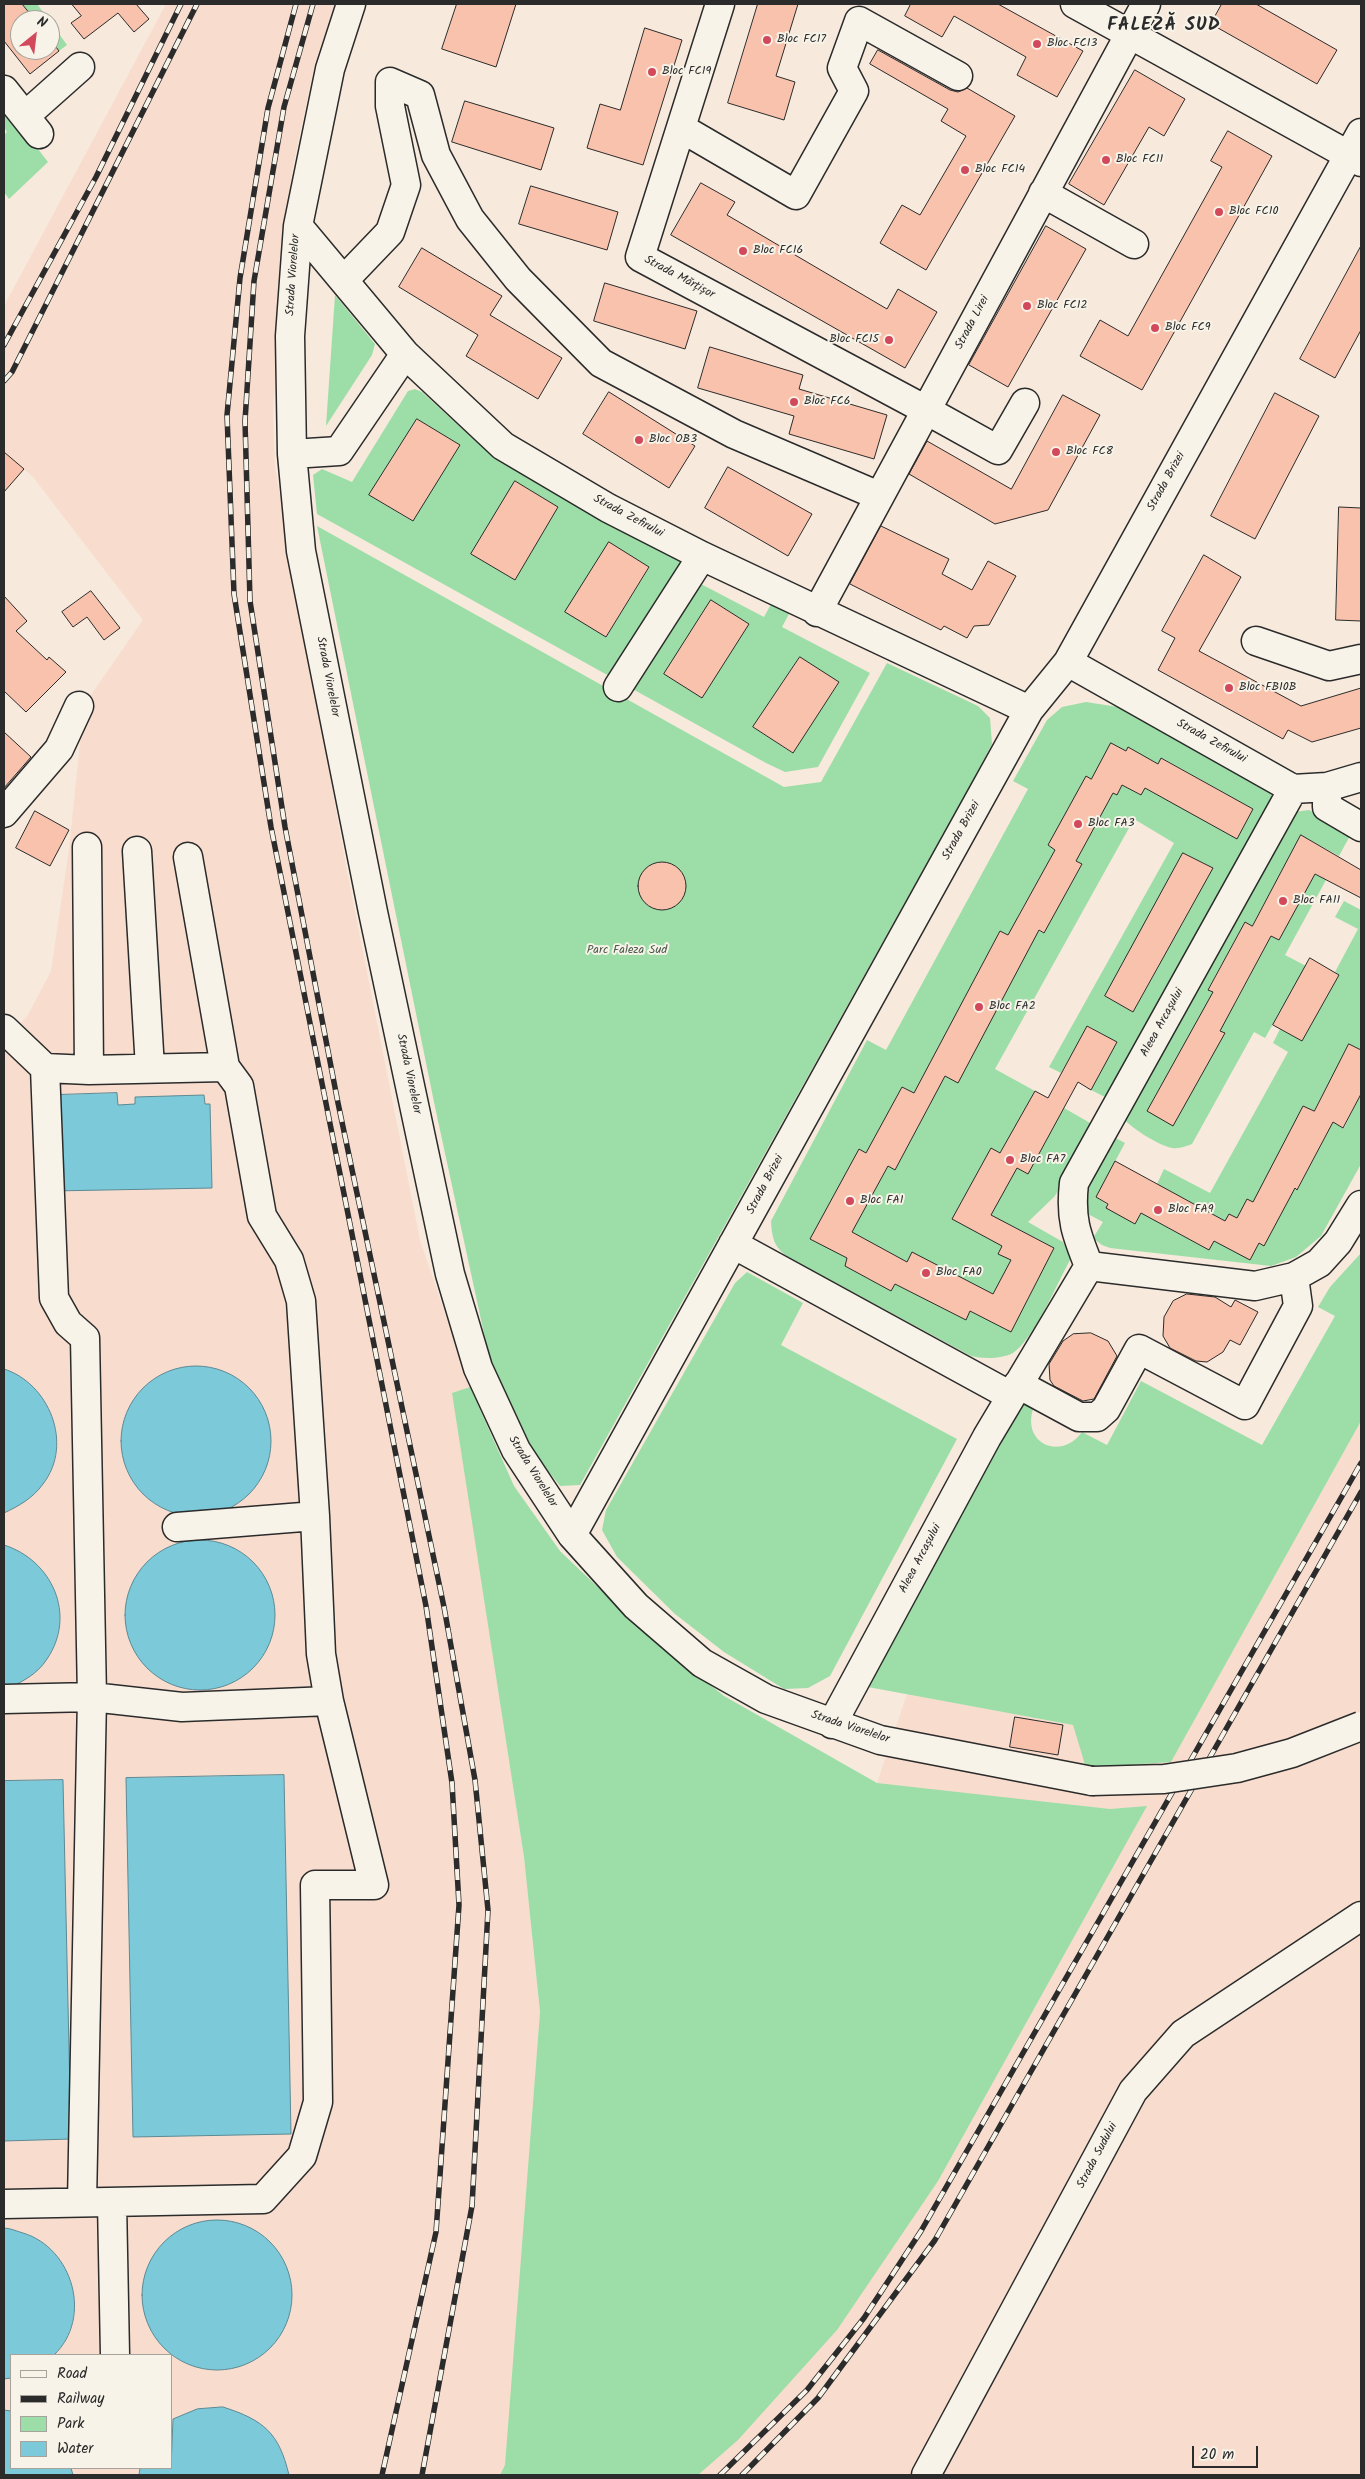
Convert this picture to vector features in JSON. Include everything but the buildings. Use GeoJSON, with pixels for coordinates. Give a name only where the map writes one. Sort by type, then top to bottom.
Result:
{"type":"FeatureCollection","features":[{"type":"Feature","properties":{"kind":"street","name":"Strada Viorelelor"},"geometry":{"type":"LineString","coordinates":[[351,4],[330,70],[298,226],[290,336],[292,454],[303,560],[373,912],[450,1274],[478,1368],[516,1450],[572,1535],[636,1606],[702,1663],[766,1699],[880,1740],[1092,1781],[1164,1779],[1237,1768],[1292,1753],[1361,1726]]}},
{"type":"Feature","properties":{"kind":"street"},"geometry":{"type":"LineString","coordinates":[[1075,4],[1357,150]]}},
{"type":"Feature","properties":{"kind":"street","name":"Strada Lirei"},"geometry":{"type":"LineString","coordinates":[[816,612],[1146,4]]}},
{"type":"Feature","properties":{"kind":"street","name":"Strada Mărțișor"},"geometry":{"type":"LineString","coordinates":[[714,5],[680,128],[640,257],[926,410]]}},
{"type":"Feature","properties":{"kind":"street"},"geometry":{"type":"LineString","coordinates":[[680,128],[796,195],[854,91],[842,68],[859,21],[958,76]]}},
{"type":"Feature","properties":{"kind":"street"},"geometry":{"type":"LineString","coordinates":[[4,90],[32,125],[80,67]]}},
{"type":"Feature","properties":{"kind":"street"},"geometry":{"type":"LineString","coordinates":[[344,280],[390,232],[406,185],[390,106],[390,82],[420,95],[436,155],[470,219],[518,279],[601,363],[734,434],[879,496]]}},
{"type":"Feature","properties":{"kind":"street","name":"Strada Brizei"},"geometry":{"type":"LineString","coordinates":[[572,1535],[1029,710],[1068,662],[1357,150]]}},
{"type":"Feature","properties":{"kind":"street"},"geometry":{"type":"LineString","coordinates":[[1044,193],[1134,244]]}},
{"type":"Feature","properties":{"kind":"street","name":"Strada Zefirului"},"geometry":{"type":"LineString","coordinates":[[298,226],[405,354],[503,446],[608,508],[702,556],[816,612],[1029,710]]}},
{"type":"Feature","properties":{"kind":"street"},"geometry":{"type":"LineString","coordinates":[[292,454],[339,451],[405,354]]}},
{"type":"Feature","properties":{"kind":"street"},"geometry":{"type":"LineString","coordinates":[[926,410],[998,450],[1025,403]]}},
{"type":"Feature","properties":{"kind":"street"},"geometry":{"type":"LineString","coordinates":[[618,687],[702,556]]}},
{"type":"Feature","properties":{"kind":"street"},"geometry":{"type":"LineString","coordinates":[[1256,641],[1330,666],[1361,659]]}},
{"type":"Feature","properties":{"kind":"street","name":"Strada Zefirului"},"geometry":{"type":"LineString","coordinates":[[1068,662],[1293,789]]}},
{"type":"Feature","properties":{"kind":"street"},"geometry":{"type":"LineString","coordinates":[[4,813],[59,749],[79,706]]}},
{"type":"Feature","properties":{"kind":"street"},"geometry":{"type":"LineString","coordinates":[[1293,789],[1327,788],[1361,777]]}},
{"type":"Feature","properties":{"kind":"street"},"geometry":{"type":"LineString","coordinates":[[1327,788],[1327,807],[1361,827]]}},
{"type":"Feature","properties":{"kind":"street","name":"Aleea Arcașului"},"geometry":{"type":"LineString","coordinates":[[832,1724],[1014,1390],[1089,1266],[1080,1244],[1071,1210],[1074,1183],[1293,789]]}},
{"type":"Feature","properties":{"kind":"street"},"geometry":{"type":"LineString","coordinates":[[87,846],[89,1070]]}},
{"type":"Feature","properties":{"kind":"street"},"geometry":{"type":"LineString","coordinates":[[137,851],[150,1068]]}},
{"type":"Feature","properties":{"kind":"street"},"geometry":{"type":"LineString","coordinates":[[4,2204],[263,2199],[302,2156],[318,2102],[315,1885],[374,1885],[329,1701],[321,1654],[316,1516],[300,1301],[289,1260],[262,1216],[240,1086],[225,1067],[188,857]]}},
{"type":"Feature","properties":{"kind":"street"},"geometry":{"type":"LineString","coordinates":[[6,1032],[44,1068],[89,1070],[225,1067]]}},
{"type":"Feature","properties":{"kind":"street"},"geometry":{"type":"LineString","coordinates":[[44,1068],[54,1298],[68,1323],[85,1338],[92,1697],[82,2202]]}},
{"type":"Feature","properties":{"kind":"street"},"geometry":{"type":"LineString","coordinates":[[1089,1266],[1255,1286],[1294,1277],[1319,1263],[1338,1242],[1361,1205]]}},
{"type":"Feature","properties":{"kind":"street"},"geometry":{"type":"LineString","coordinates":[[733,1244],[1014,1390],[1078,1417],[1097,1417],[1106,1409],[1139,1349],[1245,1405],[1298,1306],[1294,1277]]}},
{"type":"Feature","properties":{"kind":"street"},"geometry":{"type":"LineString","coordinates":[[177,1527],[316,1516]]}},
{"type":"Feature","properties":{"kind":"street"},"geometry":{"type":"LineString","coordinates":[[4,1699],[92,1697],[182,1707],[329,1701]]}},
{"type":"Feature","properties":{"kind":"street","name":"Strada Sudului"},"geometry":{"type":"LineString","coordinates":[[926,2475],[1133,2091],[1183,2034],[1361,1916]]}},
{"type":"Feature","properties":{"kind":"street"},"geometry":{"type":"LineString","coordinates":[[112,2202],[115,2354]]}},
{"type":"Feature","properties":{"kind":"shaded area"},"geometry":{"type":"Polygon","coordinates":[[[166,4],[335,4],[314,67],[292,171],[273,412],[275,467],[347,871],[420,1240],[470,1387],[453,1393],[524,1857],[540,2012],[506,2464],[877,1783],[907,1694],[1073,1725],[1171,1761],[1361,1421],[1361,2475],[4,2475],[4,1042],[28,1015],[51,971],[69,849],[84,705],[143,620],[33,477],[4,452],[4,306],[166,4]]]}},
{"type":"Feature","properties":{"kind":"green space"},"geometry":{"type":"Polygon","coordinates":[[[22,4],[37,4],[42,10],[27,10],[22,4]]]}},
{"type":"Feature","properties":{"kind":"green space"},"geometry":{"type":"Polygon","coordinates":[[[60,35],[67,45],[60,50],[60,35]]]}},
{"type":"Feature","properties":{"kind":"green space"},"geometry":{"type":"Polygon","coordinates":[[[4,105],[48,162],[9,199],[4,192],[4,135],[7,132],[4,127],[4,105]]]}},
{"type":"Feature","properties":{"kind":"green space"},"geometry":{"type":"Polygon","coordinates":[[[335,295],[375,344],[372,355],[326,426],[335,295]]]}},
{"type":"Feature","properties":{"kind":"green space"},"geometry":{"type":"Polygon","coordinates":[[[415,389],[422,392],[495,459],[601,519],[704,573],[699,583],[764,617],[771,604],[789,614],[782,627],[870,673],[818,767],[785,772],[766,763],[317,514],[313,475],[322,469],[352,482],[408,391],[415,389]],[[417,419],[369,495],[412,521],[460,445],[417,419]],[[515,481],[471,554],[515,580],[558,507],[515,481]],[[609,542],[566,612],[606,637],[649,568],[609,542]],[[711,600],[664,674],[702,698],[749,624],[711,600]],[[799,657],[753,727],[792,753],[839,683],[799,657]]]}},
{"type":"Feature","properties":{"kind":"green space","name":"Parc Faleza Sud"},"geometry":{"type":"Polygon","coordinates":[[[317,526],[784,787],[821,782],[887,663],[978,706],[990,718],[992,744],[972,782],[580,1485],[560,1486],[526,1443],[491,1366],[435,1107],[317,526]]]}},
{"type":"Feature","properties":{"kind":"green space"},"geometry":{"type":"Polygon","coordinates":[[[1086,702],[1118,707],[1259,783],[1270,792],[1275,803],[1109,1099],[1091,1090],[1117,1042],[1088,1026],[1061,1073],[1049,1067],[1174,843],[1134,819],[995,1069],[1035,1091],[1000,1153],[991,1148],[952,1219],[1017,1168],[1028,1174],[1064,1108],[1092,1124],[1055,1196],[1028,1222],[1063,1242],[1071,1258],[1037,1324],[1021,1346],[1013,1353],[1003,1356],[992,1358],[976,1357],[788,1257],[775,1242],[771,1221],[867,1040],[886,1050],[1028,789],[1013,781],[1047,720],[1062,707],[1086,702]],[[1128,748],[1091,779],[1086,777],[1048,845],[1055,850],[1017,918],[1043,933],[1082,865],[1076,861],[1113,793],[1117,794],[1122,785],[1140,795],[1145,788],[1237,838],[1253,809],[1162,758],[1158,764],[1128,748]],[[1183,853],[1146,921],[1175,937],[1212,869],[1183,853]],[[1000,931],[928,1067],[1030,947],[1000,931]],[[1131,948],[1105,996],[1133,1012],[1160,964],[1131,948]],[[902,1087],[866,1153],[859,1149],[811,1239],[847,1258],[845,1266],[891,1291],[895,1284],[966,1320],[970,1311],[1011,1332],[1054,1248],[1012,1226],[998,1253],[1011,1260],[993,1294],[912,1253],[907,1262],[852,1232],[888,1166],[895,1169],[931,1103],[902,1087]]]}},
{"type":"Feature","properties":{"kind":"green space"},"geometry":{"type":"Polygon","coordinates":[[[1309,810],[1352,832],[1339,856],[1301,835],[1252,926],[1245,922],[1208,989],[1235,1004],[1271,936],[1279,940],[1315,874],[1326,880],[1285,955],[1306,966],[1265,1038],[1254,1032],[1192,1144],[1178,1148],[1167,1147],[1139,1132],[1124,1119],[1294,812],[1309,810]],[[1199,1019],[1147,1111],[1224,1033],[1199,1019]]]}},
{"type":"Feature","properties":{"kind":"green space"},"geometry":{"type":"Polygon","coordinates":[[[1344,901],[1361,910],[1361,1050],[1349,1044],[1314,1111],[1303,1106],[1268,1174],[1298,1189],[1333,1122],[1344,1128],[1361,1094],[1361,1164],[1321,1236],[1296,1257],[1271,1266],[1110,1248],[1102,1245],[1093,1238],[1103,1222],[1084,1212],[1085,1192],[1108,1134],[1125,1143],[1096,1197],[1135,1224],[1141,1213],[1209,1250],[1214,1241],[1250,1259],[1259,1243],[1237,1218],[1229,1214],[1225,1221],[1157,1184],[1164,1169],[1210,1193],[1288,1052],[1273,1043],[1280,1029],[1302,1041],[1339,975],[1335,972],[1358,929],[1335,917],[1344,901]]]}},
{"type":"Feature","properties":{"kind":"green space"},"geometry":{"type":"Polygon","coordinates":[[[1361,1253],[1361,1421],[1171,1762],[1086,1768],[1073,1725],[868,1687],[1019,1402],[1033,1409],[1031,1421],[1033,1431],[1038,1439],[1046,1444],[1054,1447],[1064,1446],[1073,1441],[1082,1432],[1107,1445],[1141,1381],[1262,1445],[1335,1316],[1318,1307],[1330,1287],[1361,1253]]]}},
{"type":"Feature","properties":{"kind":"green space"},"geometry":{"type":"Polygon","coordinates":[[[747,1272],[803,1303],[781,1345],[957,1439],[830,1676],[808,1688],[784,1689],[724,1652],[675,1614],[617,1557],[602,1530],[606,1510],[735,1283],[747,1272]]]}},
{"type":"Feature","properties":{"kind":"green space"},"geometry":{"type":"Polygon","coordinates":[[[470,1387],[514,1486],[560,1551],[648,1635],[724,1696],[877,1783],[1110,1809],[1147,1806],[938,2181],[837,2330],[738,2440],[698,2475],[500,2475],[505,2465],[540,2012],[524,1857],[452,1393],[470,1387]]]}},
{"type":"Feature","properties":{"kind":"water"},"geometry":{"type":"Polygon","coordinates":[[[117,1093],[118,1105],[135,1104],[135,1097],[204,1095],[205,1104],[210,1104],[212,1188],[52,1191],[56,1095],[117,1093]]]}},
{"type":"Feature","properties":{"kind":"water"},"geometry":{"type":"Polygon","coordinates":[[[196,1366],[211,1367],[225,1371],[238,1378],[249,1388],[259,1399],[266,1412],[270,1426],[270,1456],[266,1470],[259,1483],[249,1494],[238,1504],[225,1511],[211,1515],[196,1516],[181,1515],[167,1511],[154,1504],[143,1494],[133,1483],[126,1470],[122,1456],[121,1441],[122,1426],[126,1412],[133,1399],[143,1388],[154,1378],[167,1371],[181,1367],[196,1366]]]}},
{"type":"Feature","properties":{"kind":"water"},"geometry":{"type":"Polygon","coordinates":[[[4,1369],[20,1376],[33,1387],[44,1401],[52,1417],[56,1434],[56,1451],[52,1468],[39,1489],[25,1501],[4,1513],[4,1369]]]}},
{"type":"Feature","properties":{"kind":"water"},"geometry":{"type":"Polygon","coordinates":[[[200,1540],[215,1541],[229,1545],[242,1552],[253,1562],[263,1573],[270,1586],[274,1600],[274,1630],[270,1644],[263,1657],[253,1668],[242,1678],[229,1685],[215,1689],[200,1690],[185,1689],[171,1685],[158,1678],[147,1668],[137,1657],[130,1644],[126,1630],[125,1615],[126,1600],[130,1586],[137,1573],[147,1562],[158,1552],[171,1545],[185,1541],[200,1540]]]}},
{"type":"Feature","properties":{"kind":"water"},"geometry":{"type":"Polygon","coordinates":[[[4,1545],[21,1552],[47,1576],[55,1591],[60,1625],[56,1642],[43,1665],[28,1678],[4,1690],[4,1545]]]}},
{"type":"Feature","properties":{"kind":"water"},"geometry":{"type":"Polygon","coordinates":[[[284,1775],[291,2134],[133,2137],[126,1778],[284,1775]]]}},
{"type":"Feature","properties":{"kind":"water"},"geometry":{"type":"Polygon","coordinates":[[[63,1780],[71,2139],[4,2141],[4,1781],[63,1780]]]}},
{"type":"Feature","properties":{"kind":"water"},"geometry":{"type":"Polygon","coordinates":[[[202,2221],[232,2221],[246,2225],[259,2232],[280,2253],[287,2266],[291,2280],[291,2310],[287,2324],[280,2337],[259,2358],[246,2365],[232,2369],[202,2369],[188,2365],[175,2358],[154,2337],[147,2324],[143,2310],[143,2280],[147,2266],[154,2253],[175,2232],[188,2225],[202,2221]]]}},
{"type":"Feature","properties":{"kind":"water"},"geometry":{"type":"Polygon","coordinates":[[[4,2228],[23,2233],[40,2241],[54,2253],[65,2268],[72,2286],[75,2304],[73,2322],[66,2340],[55,2354],[10,2354],[10,2378],[4,2379],[4,2228]]]}},
{"type":"Feature","properties":{"kind":"water"},"geometry":{"type":"Polygon","coordinates":[[[223,2407],[259,2423],[275,2438],[289,2475],[139,2475],[140,2469],[172,2469],[173,2419],[197,2409],[223,2407]]]}},
{"type":"Feature","properties":{"kind":"water"},"geometry":{"type":"Polygon","coordinates":[[[4,2410],[10,2411],[10,2469],[71,2469],[73,2475],[4,2475],[4,2410]]]}},
{"type":"Feature","properties":{"kind":"railway"},"geometry":{"type":"LineString","coordinates":[[4,345],[96,177],[181,4]]}},
{"type":"Feature","properties":{"kind":"railway"},"geometry":{"type":"LineString","coordinates":[[4,381],[12,372],[197,4]]}},
{"type":"Feature","properties":{"kind":"railway"},"geometry":{"type":"LineString","coordinates":[[296,4],[268,108],[240,278],[227,415],[234,594],[271,827],[426,1606],[452,1783],[459,1905],[436,2232],[382,2475]]}},
{"type":"Feature","properties":{"kind":"railway"},"geometry":{"type":"LineString","coordinates":[[313,4],[284,107],[254,281],[245,421],[250,601],[285,827],[338,1103],[444,1607],[475,1780],[488,1910],[472,2206],[422,2475]]}},
{"type":"Feature","properties":{"kind":"railway"},"geometry":{"type":"LineString","coordinates":[[720,2475],[807,2390],[864,2318],[921,2231],[1361,1463]]}},
{"type":"Feature","properties":{"kind":"railway"},"geometry":{"type":"LineString","coordinates":[[742,2475],[818,2398],[935,2240],[1361,1492]]}},
{"type":"Feature","properties":{"kind":"place","name":"Bloc FC17"},"geometry":{"type":"Point","coordinates":[767,40]}},
{"type":"Feature","properties":{"kind":"place","name":"Bloc FC13"},"geometry":{"type":"Point","coordinates":[1037,44]}},
{"type":"Feature","properties":{"kind":"place","name":"Bloc FC19"},"geometry":{"type":"Point","coordinates":[652,72]}},
{"type":"Feature","properties":{"kind":"place","name":"Bloc FC11"},"geometry":{"type":"Point","coordinates":[1106,160]}},
{"type":"Feature","properties":{"kind":"place","name":"Bloc FC14"},"geometry":{"type":"Point","coordinates":[965,170]}},
{"type":"Feature","properties":{"kind":"place","name":"Bloc FC10"},"geometry":{"type":"Point","coordinates":[1219,212]}},
{"type":"Feature","properties":{"kind":"place","name":"Bloc FC16"},"geometry":{"type":"Point","coordinates":[743,251]}},
{"type":"Feature","properties":{"kind":"place","name":"Bloc FC12"},"geometry":{"type":"Point","coordinates":[1027,306]}},
{"type":"Feature","properties":{"kind":"place","name":"Bloc FC9"},"geometry":{"type":"Point","coordinates":[1155,328]}},
{"type":"Feature","properties":{"kind":"place","name":"Bloc FC15"},"geometry":{"type":"Point","coordinates":[889,340]}},
{"type":"Feature","properties":{"kind":"place","name":"Bloc FC6"},"geometry":{"type":"Point","coordinates":[794,402]}},
{"type":"Feature","properties":{"kind":"place","name":"Bloc OB3"},"geometry":{"type":"Point","coordinates":[639,440]}},
{"type":"Feature","properties":{"kind":"place","name":"Bloc FC8"},"geometry":{"type":"Point","coordinates":[1056,452]}},
{"type":"Feature","properties":{"kind":"place","name":"Bloc FB10B"},"geometry":{"type":"Point","coordinates":[1229,688]}},
{"type":"Feature","properties":{"kind":"place","name":"Bloc FA3"},"geometry":{"type":"Point","coordinates":[1078,824]}},
{"type":"Feature","properties":{"kind":"place","name":"Bloc FA11"},"geometry":{"type":"Point","coordinates":[1283,901]}},
{"type":"Feature","properties":{"kind":"place","name":"Bloc FA2"},"geometry":{"type":"Point","coordinates":[979,1007]}},
{"type":"Feature","properties":{"kind":"place","name":"Bloc FA7"},"geometry":{"type":"Point","coordinates":[1010,1160]}},
{"type":"Feature","properties":{"kind":"place","name":"Bloc FA1"},"geometry":{"type":"Point","coordinates":[850,1201]}},
{"type":"Feature","properties":{"kind":"place","name":"Bloc FA9"},"geometry":{"type":"Point","coordinates":[1158,1210]}},
{"type":"Feature","properties":{"kind":"place","name":"Bloc FA0"},"geometry":{"type":"Point","coordinates":[926,1273]}},
{"type":"Feature","properties":{"kind":"district","name":"FALEZĂ SUD"},"geometry":{"type":"Point","coordinates":[1164,27]}}]}
